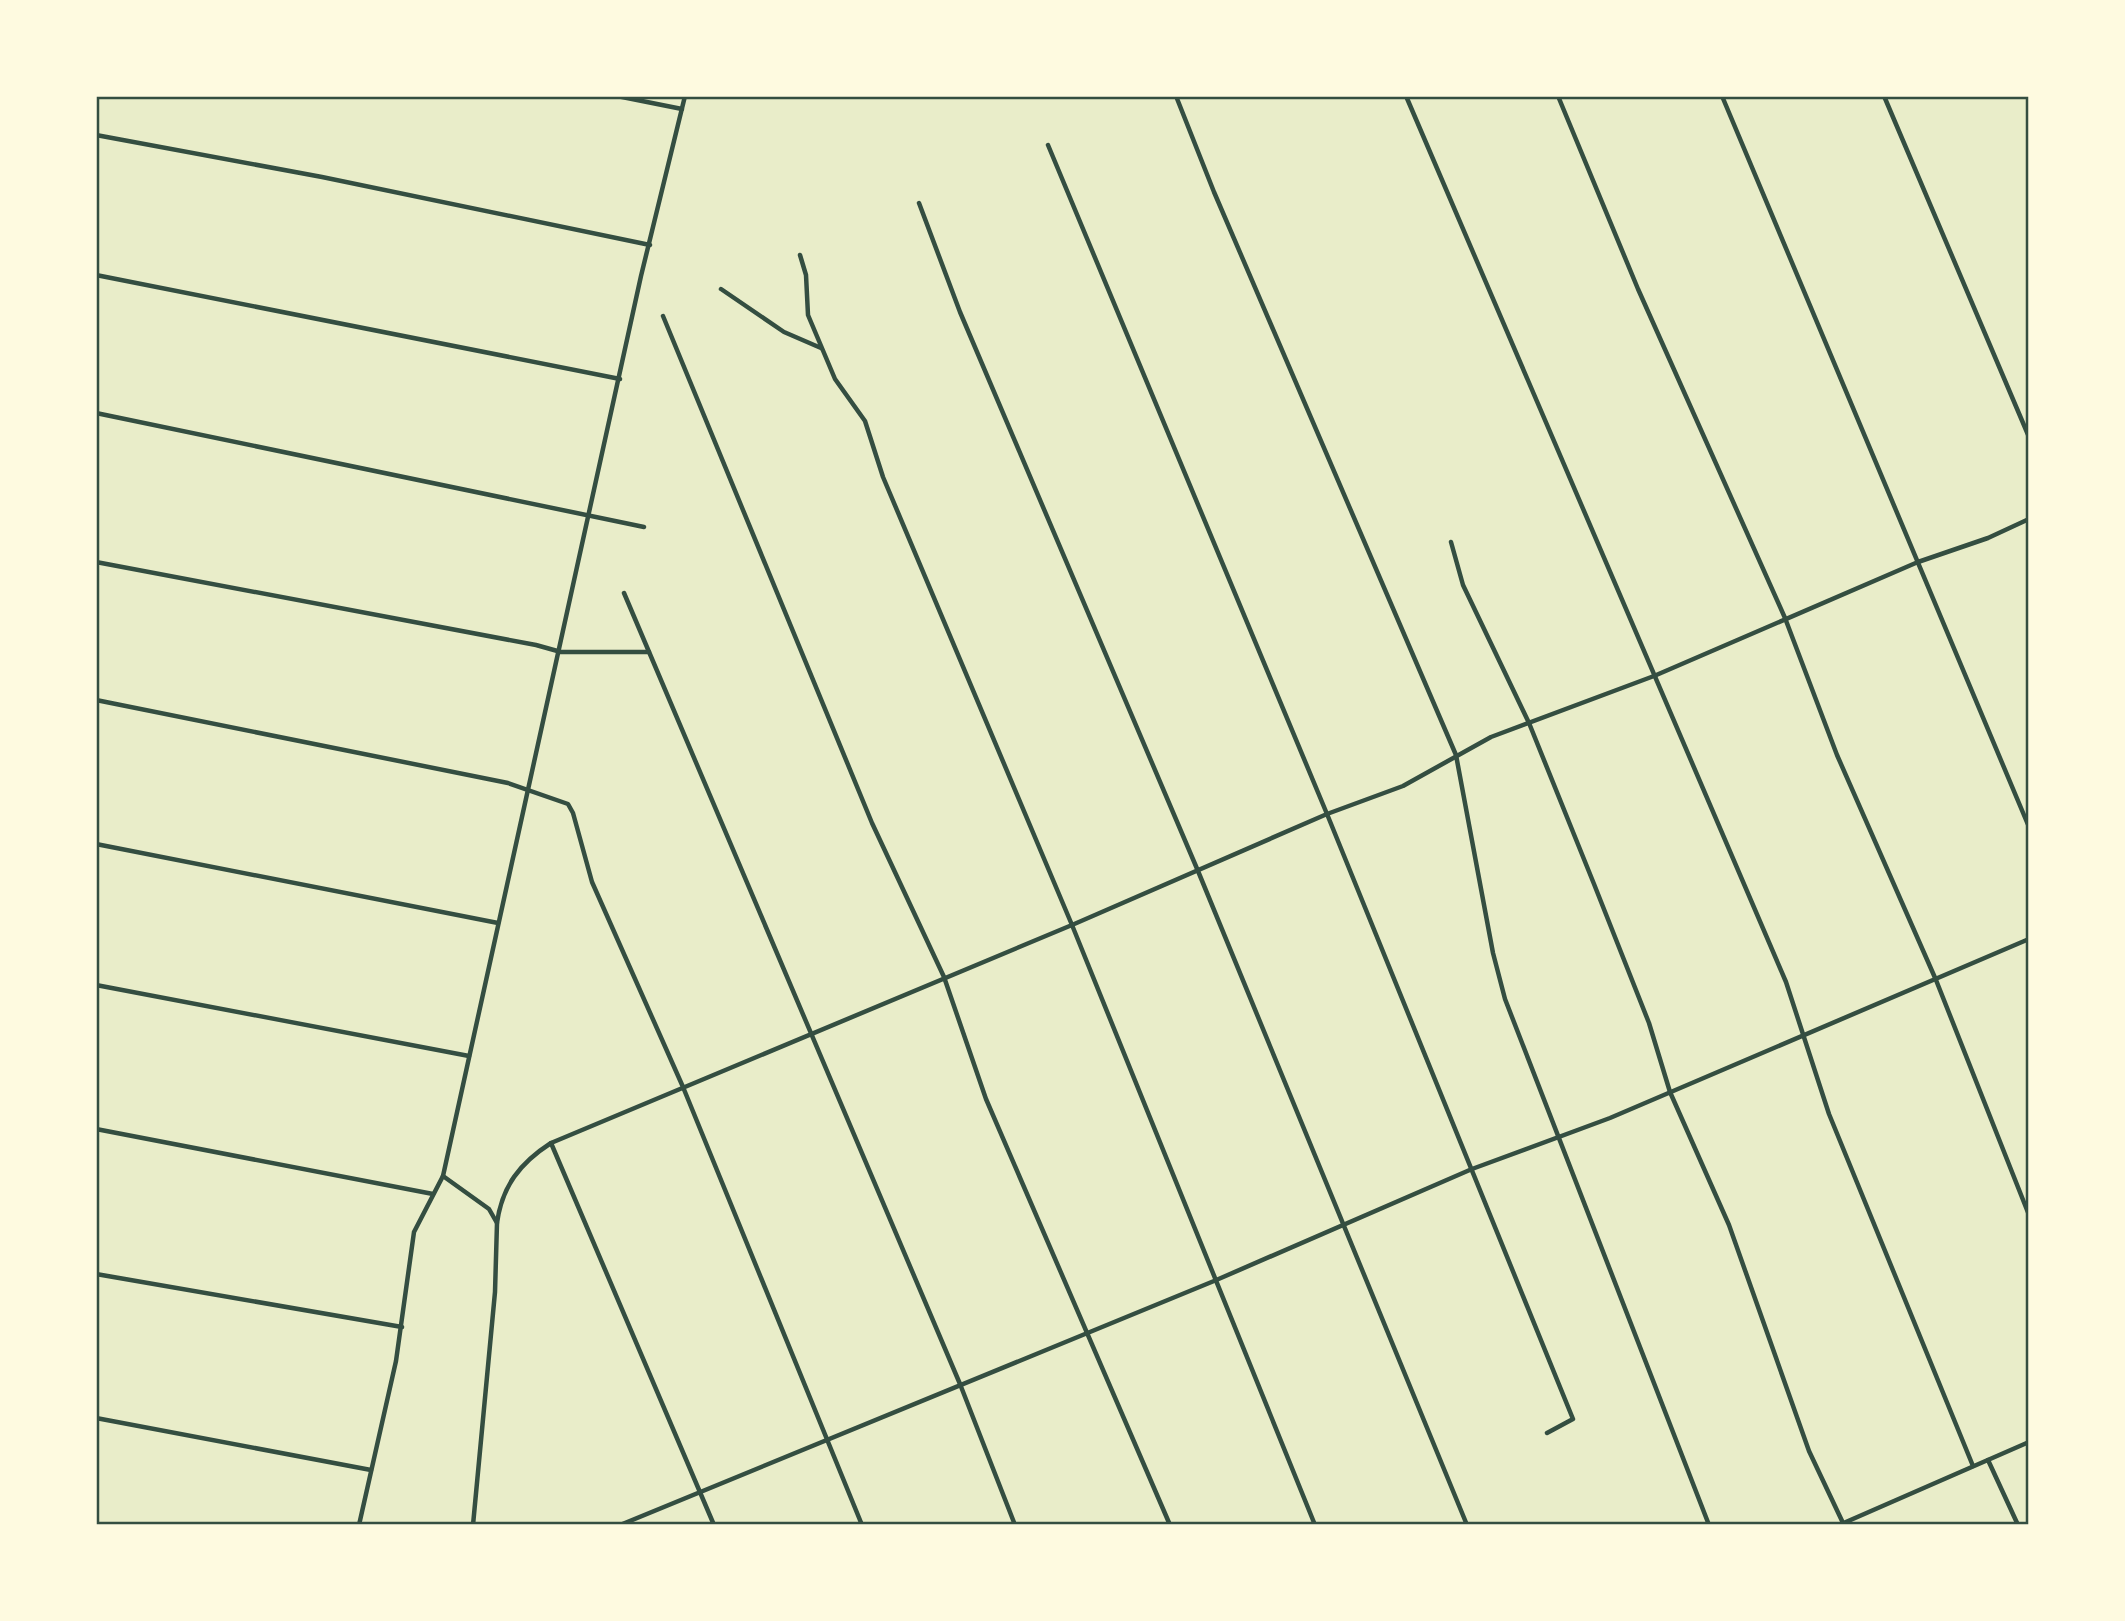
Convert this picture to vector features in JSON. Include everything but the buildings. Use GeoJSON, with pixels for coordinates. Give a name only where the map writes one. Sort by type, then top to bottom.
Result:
{"type":"FeatureCollection","features":[{"type":"Feature","properties":{"kind":"street"},"geometry":{"type":"LineString","coordinates":[[617,96],[682,109]]}},
{"type":"Feature","properties":{"kind":"street"},"geometry":{"type":"LineString","coordinates":[[359,1525],[402,1327],[414,1232],[443,1176],[684,96]]}},
{"type":"Feature","properties":{"kind":"street"},"geometry":{"type":"LineString","coordinates":[[1176,96],[1214,192],[1456,755],[1493,953],[1505,999],[1557,1136],[1600,1237],[1709,1525]]}},
{"type":"Feature","properties":{"kind":"street"},"geometry":{"type":"LineString","coordinates":[[1406,96],[1786,982],[1829,1114],[1972,1466]]}},
{"type":"Feature","properties":{"kind":"street"},"geometry":{"type":"LineString","coordinates":[[1558,96],[1638,289],[1785,618],[1837,755],[1936,980],[2029,1215]]}},
{"type":"Feature","properties":{"kind":"street"},"geometry":{"type":"LineString","coordinates":[[1722,96],[2029,827]]}},
{"type":"Feature","properties":{"kind":"street"},"geometry":{"type":"LineString","coordinates":[[1884,96],[2029,438]]}},
{"type":"Feature","properties":{"kind":"street"},"geometry":{"type":"LineString","coordinates":[[96,135],[388,190],[650,245]]}},
{"type":"Feature","properties":{"kind":"street"},"geometry":{"type":"LineString","coordinates":[[1048,145],[1327,814],[1573,1419],[1547,1433]]}},
{"type":"Feature","properties":{"kind":"street"},"geometry":{"type":"LineString","coordinates":[[919,203],[960,312],[1198,871],[1294,1108],[1346,1224],[1372,1298],[1467,1525]]}},
{"type":"Feature","properties":{"kind":"street"},"geometry":{"type":"LineString","coordinates":[[800,255],[806,275],[808,315],[835,379],[865,421],[883,477],[1072,925],[1315,1525]]}},
{"type":"Feature","properties":{"kind":"street"},"geometry":{"type":"LineString","coordinates":[[96,275],[620,379]]}},
{"type":"Feature","properties":{"kind":"street"},"geometry":{"type":"LineString","coordinates":[[721,289],[784,332],[822,348]]}},
{"type":"Feature","properties":{"kind":"street"},"geometry":{"type":"LineString","coordinates":[[663,316],[872,823],[944,978],[986,1098],[1170,1525]]}},
{"type":"Feature","properties":{"kind":"street"},"geometry":{"type":"LineString","coordinates":[[96,413],[645,527]]}},
{"type":"Feature","properties":{"kind":"street"},"geometry":{"type":"LineString","coordinates":[[472,1525],[495,1292],[500,1202],[517,1171],[531,1156],[551,1143],[1072,925],[1327,814],[1403,786],[1456,755],[1529,723],[1654,676],[1918,562],[1988,538],[2029,519]]}},
{"type":"Feature","properties":{"kind":"street"},"geometry":{"type":"LineString","coordinates":[[1451,542],[1463,585],[1529,723],[1648,1023],[1670,1092],[1729,1225],[1809,1451],[1841,1524],[1852,1522],[2029,1442]]}},
{"type":"Feature","properties":{"kind":"street"},"geometry":{"type":"LineString","coordinates":[[96,562],[536,645],[561,652],[649,652]]}},
{"type":"Feature","properties":{"kind":"street"},"geometry":{"type":"LineString","coordinates":[[624,593],[960,1384],[1015,1525]]}},
{"type":"Feature","properties":{"kind":"street"},"geometry":{"type":"LineString","coordinates":[[96,700],[508,783],[568,804],[573,813],[592,882],[683,1087],[862,1525]]}},
{"type":"Feature","properties":{"kind":"street"},"geometry":{"type":"LineString","coordinates":[[96,844],[498,923]]}},
{"type":"Feature","properties":{"kind":"street"},"geometry":{"type":"LineString","coordinates":[[620,1525],[1214,1281],[1472,1169],[1610,1118],[2029,939]]}},
{"type":"Feature","properties":{"kind":"street"},"geometry":{"type":"LineString","coordinates":[[96,985],[469,1056]]}},
{"type":"Feature","properties":{"kind":"street"},"geometry":{"type":"LineString","coordinates":[[96,1129],[433,1194]]}},
{"type":"Feature","properties":{"kind":"street"},"geometry":{"type":"LineString","coordinates":[[551,1143],[713,1525]]}},
{"type":"Feature","properties":{"kind":"street"},"geometry":{"type":"LineString","coordinates":[[443,1176],[489,1209],[497,1223]]}},
{"type":"Feature","properties":{"kind":"street"},"geometry":{"type":"LineString","coordinates":[[96,1274],[402,1327]]}},
{"type":"Feature","properties":{"kind":"street"},"geometry":{"type":"LineString","coordinates":[[96,1418],[371,1470]]}},
{"type":"Feature","properties":{"kind":"street"},"geometry":{"type":"LineString","coordinates":[[1988,1460],[2018,1525]]}}]}
